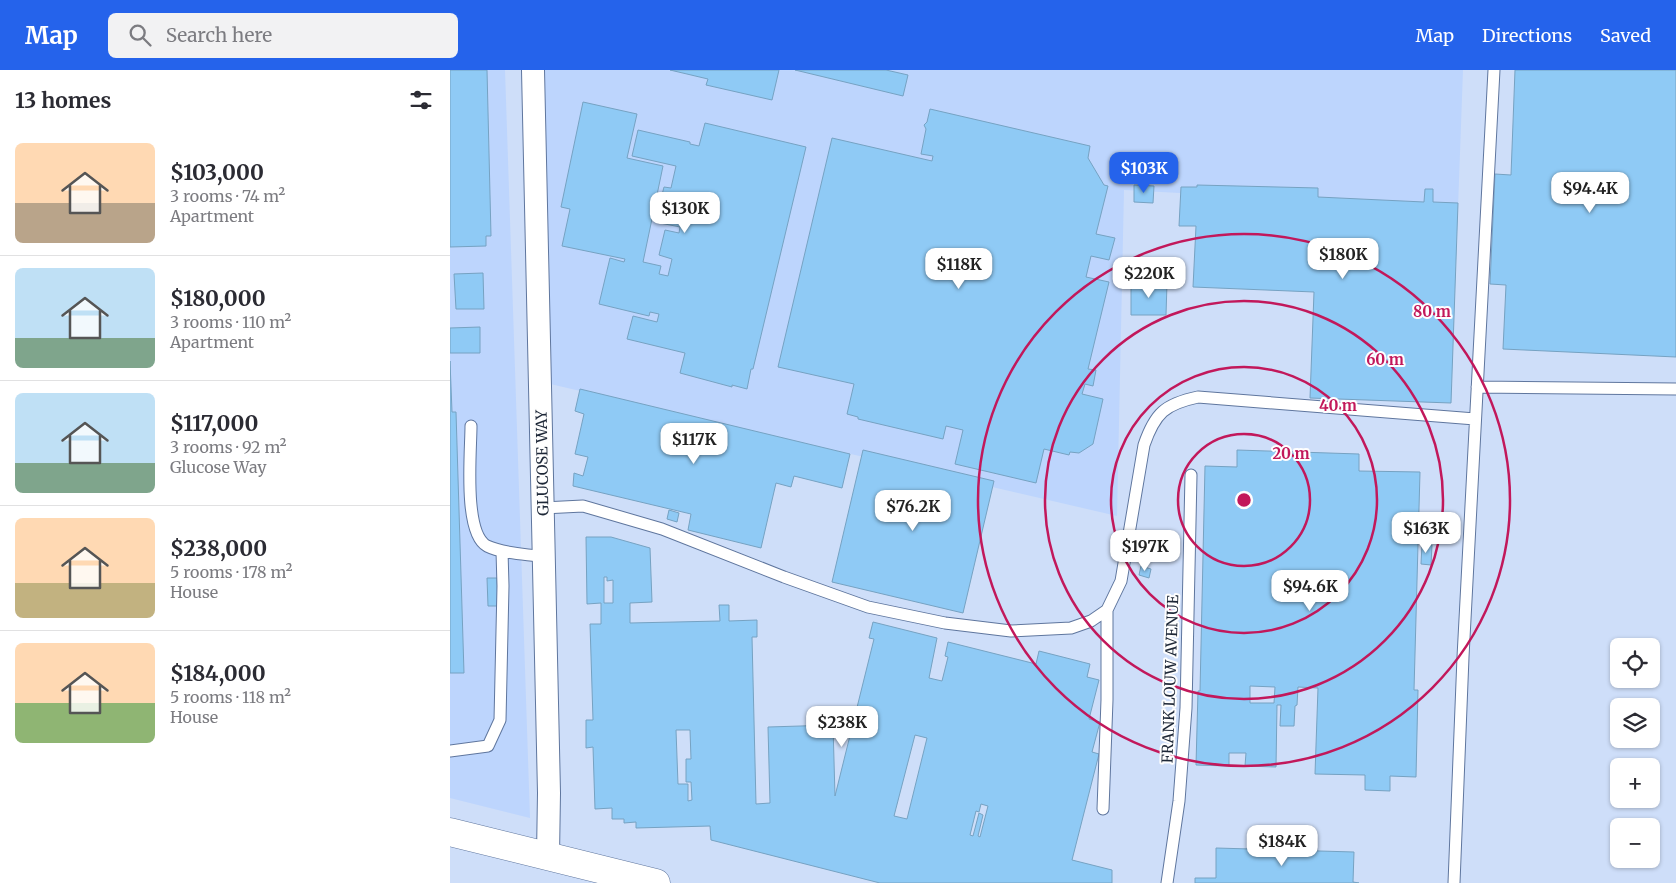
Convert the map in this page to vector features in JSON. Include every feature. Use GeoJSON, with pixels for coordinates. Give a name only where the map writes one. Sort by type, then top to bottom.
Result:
{"type":"FeatureCollection","features":[{"type":"Feature","properties":{"kind":"street","name":"GLUCOSE WAY"},"geometry":{"type":"LineString","coordinates":[[533,70],[549,793],[548,855]]}},
{"type":"Feature","properties":{"kind":"street"},"geometry":{"type":"LineString","coordinates":[[450,832],[656,883]]}},
{"type":"Feature","properties":{"kind":"lane"},"geometry":{"type":"LineString","coordinates":[[1454,883],[1463,657],[1494,70]]}},
{"type":"Feature","properties":{"kind":"lane"},"geometry":{"type":"LineString","coordinates":[[1477,387],[1676,388]]}},
{"type":"Feature","properties":{"kind":"lane"},"geometry":{"type":"LineString","coordinates":[[1103,809],[1107,700],[1107,610],[1121,581],[1144,445],[1151,427],[1162,412],[1178,401],[1198,397],[1476,419]]}},
{"type":"Feature","properties":{"kind":"lane"},"geometry":{"type":"LineString","coordinates":[[472,426],[470,480],[472,518],[477,536],[486,545],[502,551],[544,557]]}},
{"type":"Feature","properties":{"kind":"lane","name":"FRANK LOUW AVENUE"},"geometry":{"type":"LineString","coordinates":[[1167,883],[1179,801],[1186,708],[1191,475]]}},
{"type":"Feature","properties":{"kind":"lane"},"geometry":{"type":"LineString","coordinates":[[543,508],[583,506],[662,529],[784,577],[868,607],[945,623],[1011,631],[1070,628],[1091,621],[1107,610]]}},
{"type":"Feature","properties":{"kind":"lane"},"geometry":{"type":"LineString","coordinates":[[450,751],[488,746],[500,720],[502,551]]}},
{"type":"Feature","properties":{"kind":"shaded area"},"geometry":{"type":"Polygon","coordinates":[[[450,70],[505,70],[530,818],[450,798],[450,70]]]}},
{"type":"Feature","properties":{"kind":"shaded area"},"geometry":{"type":"Polygon","coordinates":[[[543,70],[1463,70],[1458,208],[1124,190],[1117,516],[546,383],[543,70]]]}},
{"type":"Feature","properties":{"kind":"building"},"geometry":{"type":"Polygon","coordinates":[[[450,70],[487,70],[491,236],[486,236],[486,246],[450,247],[450,70]]]}},
{"type":"Feature","properties":{"kind":"building"},"geometry":{"type":"Polygon","coordinates":[[[670,70],[779,70],[772,100],[706,85],[708,79],[670,70]]]}},
{"type":"Feature","properties":{"kind":"building"},"geometry":{"type":"Polygon","coordinates":[[[795,70],[886,70],[908,75],[903,96],[795,70]]]}},
{"type":"Feature","properties":{"kind":"building"},"geometry":{"type":"Polygon","coordinates":[[[1515,70],[1676,70],[1676,357],[1503,349],[1506,285],[1490,284],[1495,174],[1511,175],[1515,70]]]}},
{"type":"Feature","properties":{"kind":"building"},"geometry":{"type":"Polygon","coordinates":[[[583,102],[637,114],[627,158],[663,166],[643,262],[661,266],[659,274],[668,276],[672,259],[659,255],[665,230],[679,233],[680,227],[655,222],[664,187],[671,188],[676,166],[632,156],[638,130],[690,142],[690,144],[699,146],[705,123],[806,147],[747,389],[732,385],[732,387],[680,373],[685,353],[627,339],[633,316],[657,322],[659,314],[650,312],[649,316],[599,304],[610,258],[624,262],[625,259],[562,246],[570,209],[561,207],[583,102]]]}},
{"type":"Feature","properties":{"kind":"building"},"geometry":{"type":"Polygon","coordinates":[[[930,109],[1090,146],[1088,158],[1104,185],[1108,186],[1096,234],[1115,238],[1109,260],[1091,256],[1086,277],[1109,282],[1088,369],[1096,370],[1093,386],[1085,384],[1082,394],[1103,399],[1093,444],[1079,453],[1070,452],[1069,455],[1044,449],[1036,483],[955,464],[963,430],[946,426],[943,439],[858,419],[858,417],[847,414],[854,384],[778,367],[832,138],[932,161],[933,156],[921,154],[926,129],[924,125],[927,122],[930,109]]]}},
{"type":"Feature","properties":{"kind":"building"},"geometry":{"type":"Polygon","coordinates":[[[1134,185],[1154,186],[1153,203],[1134,202],[1134,185]]]}},
{"type":"Feature","properties":{"kind":"building"},"geometry":{"type":"Polygon","coordinates":[[[1197,185],[1318,188],[1318,197],[1424,202],[1425,189],[1433,189],[1433,202],[1458,203],[1451,403],[1310,398],[1314,292],[1193,287],[1196,226],[1179,226],[1181,187],[1197,187],[1197,185]]]}},
{"type":"Feature","properties":{"kind":"building"},"geometry":{"type":"Polygon","coordinates":[[[483,273],[484,309],[456,309],[454,274],[483,273]]]}},
{"type":"Feature","properties":{"kind":"building"},"geometry":{"type":"Polygon","coordinates":[[[1131,282],[1167,283],[1166,315],[1131,315],[1131,282]]]}},
{"type":"Feature","properties":{"kind":"building"},"geometry":{"type":"Polygon","coordinates":[[[480,327],[480,353],[450,353],[450,328],[480,327]]]}},
{"type":"Feature","properties":{"kind":"building"},"geometry":{"type":"Polygon","coordinates":[[[450,361],[452,412],[456,412],[464,673],[450,673],[450,361]]]}},
{"type":"Feature","properties":{"kind":"building"},"geometry":{"type":"Polygon","coordinates":[[[580,389],[850,454],[842,488],[794,476],[791,487],[776,483],[761,548],[688,530],[691,514],[573,486],[574,473],[583,476],[588,457],[575,454],[584,414],[575,411],[580,389]]]}},
{"type":"Feature","properties":{"kind":"building"},"geometry":{"type":"Polygon","coordinates":[[[863,450],[994,481],[963,613],[832,582],[863,450]]]}},
{"type":"Feature","properties":{"kind":"building"},"geometry":{"type":"Polygon","coordinates":[[[1237,450],[1359,454],[1359,471],[1420,472],[1414,690],[1418,690],[1416,777],[1390,776],[1390,791],[1365,790],[1365,775],[1315,774],[1318,688],[1298,687],[1294,726],[1280,726],[1281,705],[1277,705],[1276,767],[1245,766],[1246,753],[1229,753],[1229,766],[1196,765],[1198,691],[1200,691],[1205,466],[1237,467],[1237,450]],[[1250,686],[1250,703],[1274,703],[1275,687],[1250,686]]]}},
{"type":"Feature","properties":{"kind":"building"},"geometry":{"type":"Polygon","coordinates":[[[669,510],[679,513],[677,522],[667,519],[669,510]]]}},
{"type":"Feature","properties":{"kind":"building"},"geometry":{"type":"Polygon","coordinates":[[[586,537],[611,537],[650,548],[652,602],[630,603],[630,623],[720,621],[719,605],[729,605],[729,621],[757,620],[757,637],[752,637],[756,804],[770,803],[768,727],[833,725],[835,796],[874,639],[869,638],[873,622],[937,638],[929,678],[942,681],[948,657],[945,656],[948,642],[1036,664],[1039,651],[1090,664],[1087,677],[1099,680],[1089,719],[1100,722],[1092,752],[1099,754],[1072,860],[1112,870],[1112,883],[880,883],[711,840],[710,826],[636,828],[636,822],[624,823],[624,819],[612,819],[612,808],[595,809],[593,747],[586,748],[586,720],[593,720],[590,624],[601,624],[601,603],[587,604],[586,537]],[[604,577],[604,603],[613,603],[613,580],[607,581],[607,577],[604,577]],[[676,730],[678,784],[688,784],[688,801],[692,800],[691,782],[686,782],[686,759],[691,759],[690,730],[676,730]],[[915,735],[894,816],[907,819],[927,738],[915,735]],[[981,804],[979,812],[976,811],[970,835],[973,836],[979,813],[983,815],[978,836],[980,837],[988,806],[981,804]]]}},
{"type":"Feature","properties":{"kind":"building"},"geometry":{"type":"Polygon","coordinates":[[[1422,544],[1432,545],[1431,565],[1421,564],[1422,544]]]}},
{"type":"Feature","properties":{"kind":"building"},"geometry":{"type":"Polygon","coordinates":[[[1141,566],[1151,569],[1149,578],[1139,575],[1141,566]]]}},
{"type":"Feature","properties":{"kind":"building"},"geometry":{"type":"Polygon","coordinates":[[[487,578],[497,578],[498,606],[488,606],[487,578]]]}},
{"type":"Feature","properties":{"kind":"building"},"geometry":{"type":"Polygon","coordinates":[[[1216,848],[1354,852],[1353,882],[1359,883],[1195,883],[1195,878],[1216,878],[1216,848]]]}}]}
